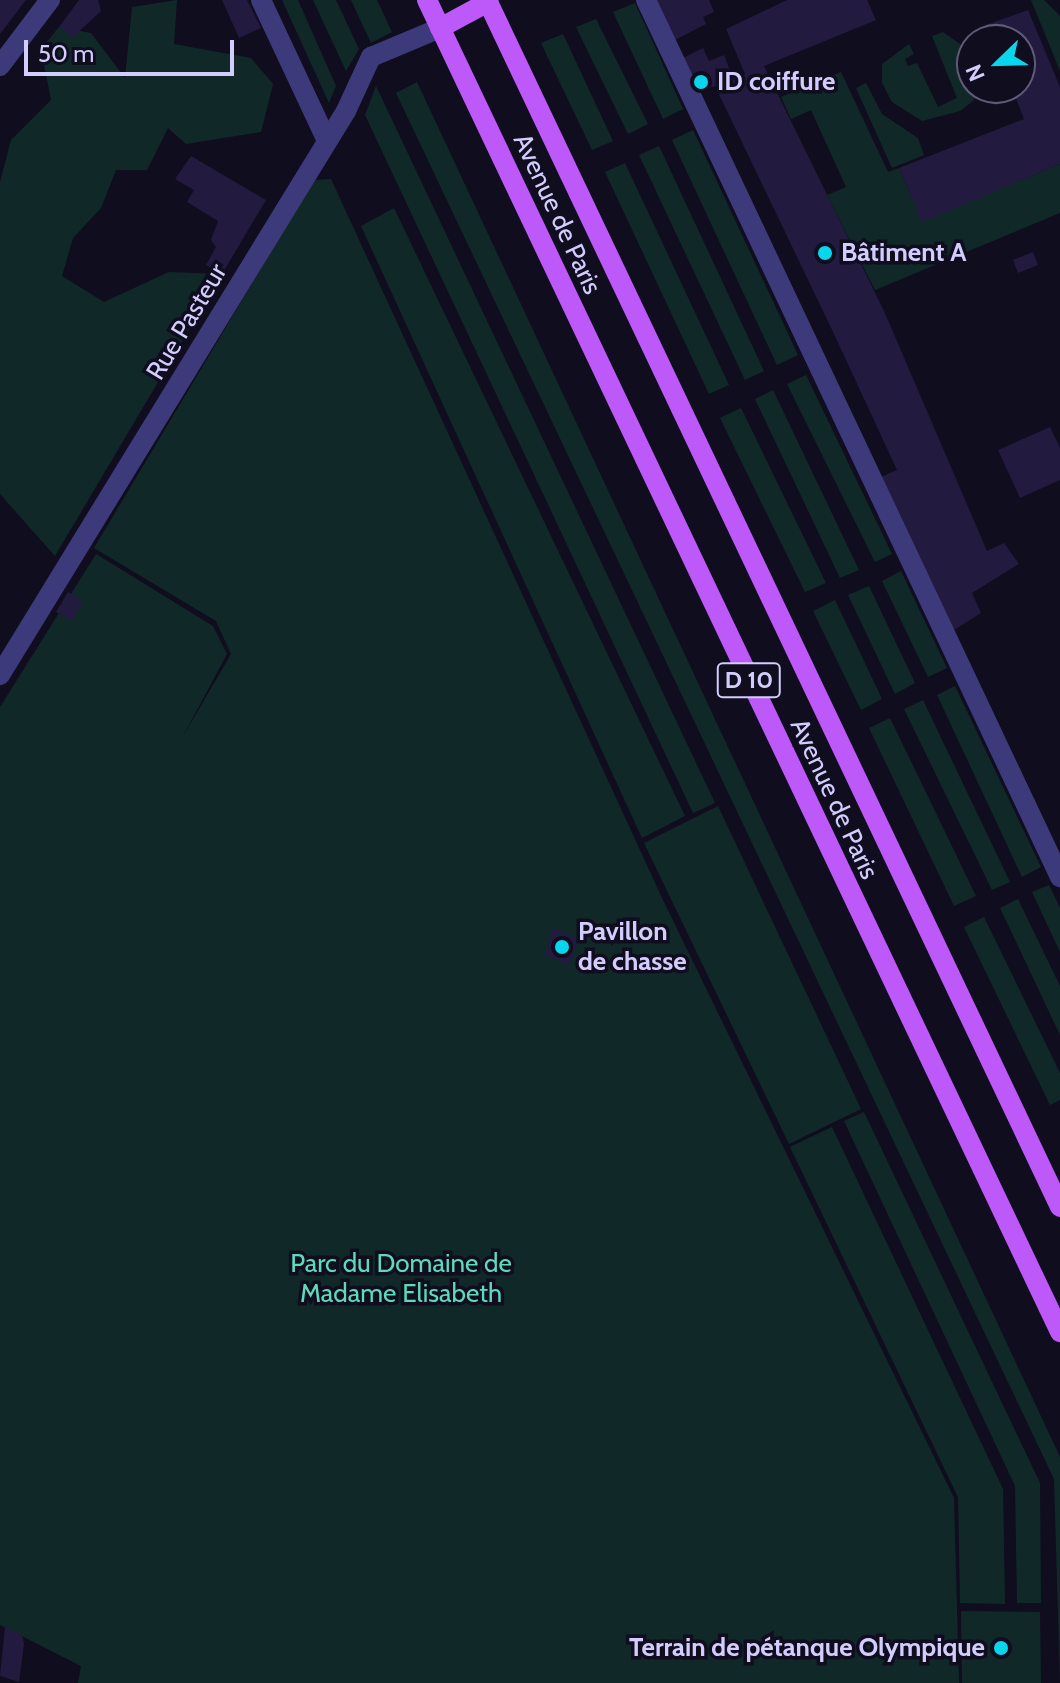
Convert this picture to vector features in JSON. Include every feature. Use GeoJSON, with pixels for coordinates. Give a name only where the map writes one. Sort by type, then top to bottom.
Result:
{"type":"FeatureCollection","features":[{"type":"Feature","properties":{"kind":"main road","name":"Avenue de Paris"},"geometry":{"type":"LineString","coordinates":[[427,0],[1060,1332]]}},
{"type":"Feature","properties":{"kind":"main road","name":"Avenue de Paris"},"geometry":{"type":"LineString","coordinates":[[440,28],[488,1],[1060,1207]]}},
{"type":"Feature","properties":{"kind":"street"},"geometry":{"type":"LineString","coordinates":[[0,66],[50,0]]}},
{"type":"Feature","properties":{"kind":"street"},"geometry":{"type":"LineString","coordinates":[[261,0],[326,139]]}},
{"type":"Feature","properties":{"kind":"street"},"geometry":{"type":"LineString","coordinates":[[646,0],[1060,877]]}},
{"type":"Feature","properties":{"kind":"street","name":"Rue Pasteur"},"geometry":{"type":"LineString","coordinates":[[0,675],[326,139],[371,57],[440,28]]}},
{"type":"Feature","properties":{"kind":"green space"},"geometry":{"type":"Polygon","coordinates":[[[177,0],[174,44],[251,58],[273,84],[261,132],[186,144],[168,128],[147,170],[116,170],[101,208],[73,238],[62,276],[104,302],[169,272],[222,274],[55,556],[0,494],[0,182],[11,140],[51,100],[41,49],[59,27],[91,33],[125,78],[132,7],[177,0]]]}},
{"type":"Feature","properties":{"kind":"green space"},"geometry":{"type":"Polygon","coordinates":[[[282,0],[298,0],[336,86],[329,103],[282,0]]]}},
{"type":"Feature","properties":{"kind":"green space"},"geometry":{"type":"Polygon","coordinates":[[[313,0],[336,0],[359,49],[346,71],[313,0]]]}},
{"type":"Feature","properties":{"kind":"green space"},"geometry":{"type":"Polygon","coordinates":[[[351,0],[377,0],[392,32],[371,43],[351,0]]]}},
{"type":"Feature","properties":{"kind":"green space"},"geometry":{"type":"Polygon","coordinates":[[[1031,0],[1044,0],[1060,16],[1060,71],[1031,0]]]}},
{"type":"Feature","properties":{"kind":"green space"},"geometry":{"type":"Polygon","coordinates":[[[635,3],[683,109],[663,119],[613,12],[635,3]]]}},
{"type":"Feature","properties":{"kind":"green space"},"geometry":{"type":"Polygon","coordinates":[[[596,19],[648,124],[628,134],[576,27],[596,19]]]}},
{"type":"Feature","properties":{"kind":"green space"},"geometry":{"type":"Polygon","coordinates":[[[943,32],[956,41],[956,96],[932,36],[943,32]]]}},
{"type":"Feature","properties":{"kind":"green space"},"geometry":{"type":"Polygon","coordinates":[[[563,34],[613,141],[592,150],[541,43],[563,34]]]}},
{"type":"Feature","properties":{"kind":"green space"},"geometry":{"type":"Polygon","coordinates":[[[909,44],[914,54],[905,59],[908,66],[917,63],[938,107],[956,98],[956,104],[969,104],[960,111],[922,121],[892,102],[882,83],[882,64],[909,44]]]}},
{"type":"Feature","properties":{"kind":"green space"},"geometry":{"type":"Polygon","coordinates":[[[841,72],[888,172],[899,168],[922,221],[1060,164],[1060,213],[875,290],[827,195],[846,187],[811,110],[791,119],[781,97],[841,72]]]}},
{"type":"Feature","properties":{"kind":"green space"},"geometry":{"type":"Polygon","coordinates":[[[417,82],[1060,1457],[1060,1683],[1054,1479],[396,93],[417,82]]]}},
{"type":"Feature","properties":{"kind":"green space"},"geometry":{"type":"Polygon","coordinates":[[[866,83],[882,114],[918,138],[924,155],[892,168],[856,88],[866,83]]]}},
{"type":"Feature","properties":{"kind":"green space"},"geometry":{"type":"Polygon","coordinates":[[[376,86],[715,803],[693,813],[365,115],[376,86]]]}},
{"type":"Feature","properties":{"kind":"green space"},"geometry":{"type":"Polygon","coordinates":[[[693,130],[798,355],[777,365],[672,140],[693,130]]]}},
{"type":"Feature","properties":{"kind":"green space"},"geometry":{"type":"Polygon","coordinates":[[[659,146],[764,371],[745,380],[639,155],[659,146]]]}},
{"type":"Feature","properties":{"kind":"green space"},"geometry":{"type":"Polygon","coordinates":[[[625,163],[729,385],[709,394],[605,172],[625,163]]]}},
{"type":"Feature","properties":{"kind":"green space","name":"Parc du Domaine de Madame Elisabeth"},"geometry":{"type":"Polygon","coordinates":[[[331,179],[663,900],[954,1498],[959,1683],[78,1683],[81,1666],[0,1625],[0,707],[96,554],[213,626],[227,654],[182,738],[231,654],[216,621],[94,548],[314,180],[331,179]]]}},
{"type":"Feature","properties":{"kind":"green space"},"geometry":{"type":"Polygon","coordinates":[[[394,208],[685,816],[642,838],[361,226],[394,208]]]}},
{"type":"Feature","properties":{"kind":"green space"},"geometry":{"type":"Polygon","coordinates":[[[806,375],[892,554],[875,562],[787,384],[806,375]]]}},
{"type":"Feature","properties":{"kind":"green space"},"geometry":{"type":"Polygon","coordinates":[[[773,390],[859,570],[840,578],[755,399],[773,390]]]}},
{"type":"Feature","properties":{"kind":"green space"},"geometry":{"type":"Polygon","coordinates":[[[741,408],[826,583],[805,592],[720,418],[741,408]]]}},
{"type":"Feature","properties":{"kind":"green space"},"geometry":{"type":"Polygon","coordinates":[[[901,571],[947,668],[928,677],[882,581],[901,571]]]}},
{"type":"Feature","properties":{"kind":"green space"},"geometry":{"type":"Polygon","coordinates":[[[869,586],[915,683],[895,694],[848,595],[869,586]]]}},
{"type":"Feature","properties":{"kind":"green space"},"geometry":{"type":"Polygon","coordinates":[[[835,600],[882,699],[861,710],[813,611],[835,600]]]}},
{"type":"Feature","properties":{"kind":"green space"},"geometry":{"type":"Polygon","coordinates":[[[955,686],[1041,867],[1022,877],[937,695],[955,686]]]}},
{"type":"Feature","properties":{"kind":"green space"},"geometry":{"type":"Polygon","coordinates":[[[923,700],[1010,882],[992,890],[904,709],[923,700]]]}},
{"type":"Feature","properties":{"kind":"green space"},"geometry":{"type":"Polygon","coordinates":[[[890,718],[976,896],[954,906],[869,728],[890,718]]]}},
{"type":"Feature","properties":{"kind":"green space"},"geometry":{"type":"Polygon","coordinates":[[[718,806],[861,1109],[789,1144],[644,843],[718,806]]]}},
{"type":"Feature","properties":{"kind":"green space"},"geometry":{"type":"Polygon","coordinates":[[[1049,885],[1060,908],[1060,952],[1032,892],[1049,885]]]}},
{"type":"Feature","properties":{"kind":"green space"},"geometry":{"type":"Polygon","coordinates":[[[1018,899],[1060,986],[1060,1035],[1000,908],[1018,899]]]}},
{"type":"Feature","properties":{"kind":"green space"},"geometry":{"type":"Polygon","coordinates":[[[984,917],[1060,1073],[1060,1100],[1050,1105],[964,927],[984,917]]]}},
{"type":"Feature","properties":{"kind":"green space"},"geometry":{"type":"Polygon","coordinates":[[[864,1112],[1040,1483],[1041,1603],[1017,1603],[1015,1486],[844,1121],[864,1112]]]}},
{"type":"Feature","properties":{"kind":"green space"},"geometry":{"type":"Polygon","coordinates":[[[832,1127],[1003,1489],[1005,1604],[960,1603],[958,1497],[790,1147],[832,1127]]]}},
{"type":"Feature","properties":{"kind":"green space","name":"Terrain de pétanque Olympique"},"geometry":{"type":"Polygon","coordinates":[[[961,1611],[1040,1612],[1041,1683],[962,1683],[961,1611]]]}},
{"type":"Feature","properties":{"kind":"building"},"geometry":{"type":"Polygon","coordinates":[[[0,0],[26,0],[0,34],[0,0]]]}},
{"type":"Feature","properties":{"kind":"building"},"geometry":{"type":"Polygon","coordinates":[[[79,0],[98,0],[101,11],[73,37],[59,27],[79,0]]]}},
{"type":"Feature","properties":{"kind":"building"},"geometry":{"type":"Polygon","coordinates":[[[222,0],[247,0],[261,28],[239,38],[222,0]]]}},
{"type":"Feature","properties":{"kind":"building"},"geometry":{"type":"Polygon","coordinates":[[[655,0],[709,0],[714,12],[703,17],[706,24],[675,40],[655,0]]]}},
{"type":"Feature","properties":{"kind":"building"},"geometry":{"type":"Polygon","coordinates":[[[787,0],[867,0],[876,20],[764,66],[884,311],[987,551],[1004,543],[1019,564],[972,593],[981,613],[954,630],[881,477],[897,470],[834,334],[715,86],[699,92],[683,58],[703,48],[709,61],[724,55],[733,78],[745,74],[726,29],[787,0]]]}},
{"type":"Feature","properties":{"kind":"building"},"geometry":{"type":"Polygon","coordinates":[[[1028,10],[1034,24],[989,24],[1028,10]]]}},
{"type":"Feature","properties":{"kind":"building"},"geometry":{"type":"Polygon","coordinates":[[[1036,29],[1060,87],[1060,164],[922,222],[899,168],[1024,119],[1018,104],[1036,104],[1036,29]]]}},
{"type":"Feature","properties":{"kind":"building"},"geometry":{"type":"Polygon","coordinates":[[[191,156],[266,200],[222,274],[206,265],[216,247],[211,240],[218,221],[187,202],[194,190],[175,179],[191,156]]]}},
{"type":"Feature","properties":{"kind":"building"},"geometry":{"type":"Polygon","coordinates":[[[1033,252],[1038,265],[1018,273],[1013,260],[1033,252]]]}},
{"type":"Feature","properties":{"kind":"building"},"geometry":{"type":"Polygon","coordinates":[[[1050,427],[1060,448],[1060,480],[1020,498],[998,450],[1050,427]]]}},
{"type":"Feature","properties":{"kind":"building"},"geometry":{"type":"Polygon","coordinates":[[[68,592],[83,601],[72,621],[56,612],[68,592]]]}},
{"type":"Feature","properties":{"kind":"building","name":"Pavillon de chasse"},"geometry":{"type":"Polygon","coordinates":[[[553,928],[578,939],[570,965],[545,955],[553,928]]]}},
{"type":"Feature","properties":{"kind":"building"},"geometry":{"type":"Polygon","coordinates":[[[5,1627],[22,1635],[24,1644],[19,1682],[0,1676],[5,1627]]]}},
{"type":"Feature","properties":{"kind":"place","name":"ID coiffure"},"geometry":{"type":"Point","coordinates":[701,82]}},
{"type":"Feature","properties":{"kind":"place","name":"Bâtiment A"},"geometry":{"type":"Point","coordinates":[825,253]}},
{"type":"Feature","properties":{"kind":"place","name":"Pavillon de chasse"},"geometry":{"type":"Point","coordinates":[562,947]}},
{"type":"Feature","properties":{"kind":"place","name":"Terrain de pétanque Olympique"},"geometry":{"type":"Point","coordinates":[1001,1648]}}]}
